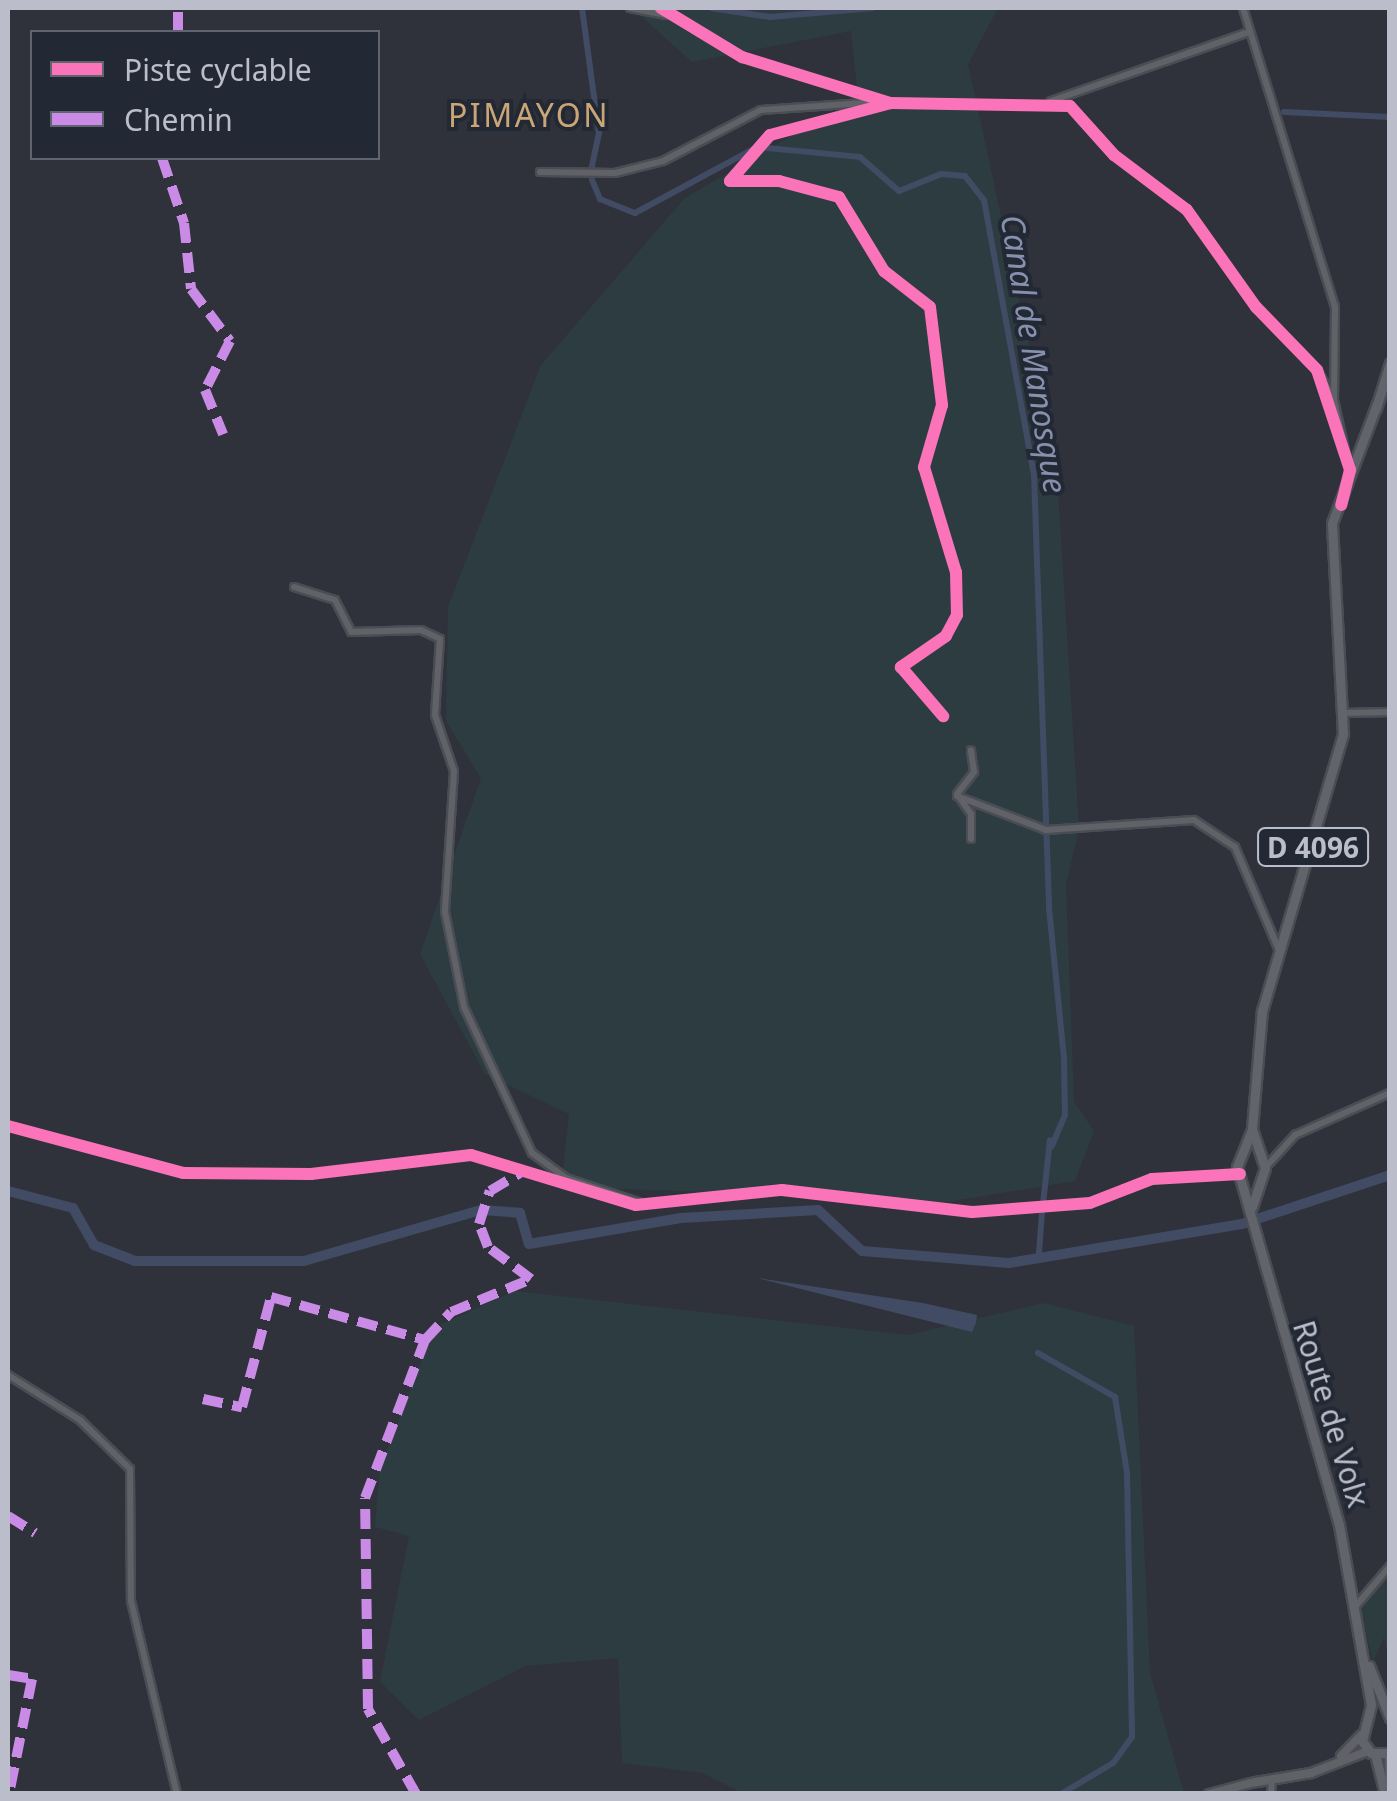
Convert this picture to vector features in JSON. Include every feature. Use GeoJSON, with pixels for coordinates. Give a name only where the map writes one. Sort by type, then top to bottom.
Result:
{"type":"FeatureCollection","features":[{"type":"Feature","properties":{"kind":"main road","name":"Route de Volx"},"geometry":{"type":"LineString","coordinates":[[1390,363],[1342,504],[1331,562],[1345,713],[1334,784],[1262,1012],[1252,1129],[1242,1156],[1254,1240],[1328,1484],[1361,1636],[1390,1718]]}},
{"type":"Feature","properties":{"kind":"main road","name":"Route de Volx"},"geometry":{"type":"LineString","coordinates":[[1331,562],[1349,468],[1378,404]]}},
{"type":"Feature","properties":{"kind":"main road","name":"Route de Volx"},"geometry":{"type":"LineString","coordinates":[[1252,1129],[1262,1164],[1252,1207]]}},
{"type":"Feature","properties":{"kind":"main road"},"geometry":{"type":"LineString","coordinates":[[1242,1156],[1262,1164]]}},
{"type":"Feature","properties":{"kind":"main road"},"geometry":{"type":"LineString","coordinates":[[1242,1176],[1262,1164]]}},
{"type":"Feature","properties":{"kind":"main road","name":"Route de Volx"},"geometry":{"type":"LineString","coordinates":[[1361,1636],[1367,1722]]}},
{"type":"Feature","properties":{"kind":"main road"},"geometry":{"type":"LineString","coordinates":[[1385,1794],[1361,1735],[1367,1722],[1390,1718]]}},
{"type":"Feature","properties":{"kind":"main road"},"geometry":{"type":"LineString","coordinates":[[1371,1752],[1389,1753],[1390,1781]]}},
{"type":"Feature","properties":{"kind":"street"},"geometry":{"type":"LineString","coordinates":[[630,8],[663,12],[749,60],[890,103]]}},
{"type":"Feature","properties":{"kind":"street"},"geometry":{"type":"LineString","coordinates":[[1242,8],[1246,33],[1278,104],[1335,307],[1334,400],[1349,468],[1342,504]]}},
{"type":"Feature","properties":{"kind":"street"},"geometry":{"type":"LineString","coordinates":[[540,172],[577,177],[654,164],[768,109],[890,103],[998,111],[1050,102],[1246,33]]}},
{"type":"Feature","properties":{"kind":"street"},"geometry":{"type":"LineString","coordinates":[[1050,102],[1070,106],[1124,164],[1187,210],[1334,400]]}},
{"type":"Feature","properties":{"kind":"street"},"geometry":{"type":"LineString","coordinates":[[890,103],[815,116],[756,145],[734,187],[774,180],[836,195],[884,271],[932,312],[942,405],[924,468],[956,572],[957,616],[946,636],[900,668],[943,716]]}},
{"type":"Feature","properties":{"kind":"street"},"geometry":{"type":"LineString","coordinates":[[294,588],[335,600],[351,632],[421,630],[440,639],[435,714],[454,771],[445,912],[464,1007],[532,1153],[555,1172],[644,1205]]}},
{"type":"Feature","properties":{"kind":"street"},"geometry":{"type":"LineString","coordinates":[[1345,713],[1390,712]]}},
{"type":"Feature","properties":{"kind":"street"},"geometry":{"type":"LineString","coordinates":[[958,796],[974,774],[971,750]]}},
{"type":"Feature","properties":{"kind":"street"},"geometry":{"type":"LineString","coordinates":[[958,796],[1049,829],[1194,820],[1235,847],[1280,950]]}},
{"type":"Feature","properties":{"kind":"street"},"geometry":{"type":"LineString","coordinates":[[958,796],[971,814],[971,839]]}},
{"type":"Feature","properties":{"kind":"street"},"geometry":{"type":"LineString","coordinates":[[1262,1164],[1279,1160],[1296,1136],[1390,1093]]}},
{"type":"Feature","properties":{"kind":"street"},"geometry":{"type":"LineString","coordinates":[[8,1126],[184,1173],[311,1174],[471,1155],[644,1205],[782,1190],[972,1212],[1090,1203],[1149,1180],[1218,1174],[1242,1176]]}},
{"type":"Feature","properties":{"kind":"street"},"geometry":{"type":"LineString","coordinates":[[1218,1174],[1242,1156]]}},
{"type":"Feature","properties":{"kind":"street"},"geometry":{"type":"LineString","coordinates":[[8,1374],[80,1420],[130,1469],[131,1601],[177,1794]]}},
{"type":"Feature","properties":{"kind":"street"},"geometry":{"type":"LineString","coordinates":[[1355,1608],[1390,1566]]}},
{"type":"Feature","properties":{"kind":"street"},"geometry":{"type":"LineString","coordinates":[[1326,1768],[1361,1735]]}},
{"type":"Feature","properties":{"kind":"street"},"geometry":{"type":"LineString","coordinates":[[1209,1794],[1256,1782],[1272,1786],[1371,1752]]}},
{"type":"Feature","properties":{"kind":"street"},"geometry":{"type":"LineString","coordinates":[[1272,1786],[1310,1773]]}},
{"type":"Feature","properties":{"kind":"shaded area"},"geometry":{"type":"Polygon","coordinates":[[[632,8],[998,8],[968,64],[1057,474],[1079,829],[1066,884],[1074,1101],[1094,1131],[1075,1181],[941,1203],[774,1184],[712,1192],[561,1187],[569,1114],[485,1074],[420,954],[481,778],[446,721],[448,607],[541,365],[685,198],[858,97],[851,31],[692,62],[632,8]]]}},
{"type":"Feature","properties":{"kind":"shaded area"},"geometry":{"type":"Polygon","coordinates":[[[515,1291],[908,1335],[1043,1303],[1134,1326],[1150,1673],[1184,1793],[742,1793],[703,1773],[622,1763],[618,1658],[525,1666],[419,1720],[380,1682],[409,1536],[375,1527],[380,1468],[435,1327],[515,1291]]]}},
{"type":"Feature","properties":{"kind":"shaded area"},"geometry":{"type":"Polygon","coordinates":[[[1389,1569],[1389,1663],[1384,1637],[1373,1662],[1360,1608],[1389,1569]]]}},
{"type":"Feature","properties":{"kind":"water"},"geometry":{"type":"Polygon","coordinates":[[[757,1278],[923,1303],[977,1315],[976,1323],[972,1332],[757,1278]]]}},
{"type":"Feature","properties":{"kind":"waterway","name":"Canal de Manosque"},"geometry":{"type":"LineString","coordinates":[[582,8],[599,133],[590,175]]}},
{"type":"Feature","properties":{"kind":"waterway","name":"Canal de Manosque"},"geometry":{"type":"LineString","coordinates":[[711,8],[770,17],[873,8]]}},
{"type":"Feature","properties":{"kind":"waterway"},"geometry":{"type":"LineString","coordinates":[[1284,112],[1390,117]]}},
{"type":"Feature","properties":{"kind":"waterway","name":"Canal de Manosque"},"geometry":{"type":"LineString","coordinates":[[592,180],[600,199],[635,213],[757,147],[860,157],[899,191],[941,174],[965,176],[984,200],[1034,475],[1049,908],[1064,1058],[1065,1115],[1052,1146]]}},
{"type":"Feature","properties":{"kind":"waterway","name":"Canal de Manosque"},"geometry":{"type":"LineString","coordinates":[[1043,1204],[1050,1140]]}},
{"type":"Feature","properties":{"kind":"waterway"},"geometry":{"type":"LineString","coordinates":[[8,1191],[73,1208],[94,1245],[135,1261],[304,1261],[481,1210],[520,1213],[529,1244],[681,1218],[818,1210],[862,1251],[1009,1263],[1242,1224],[1390,1175]]}},
{"type":"Feature","properties":{"kind":"waterway"},"geometry":{"type":"LineString","coordinates":[[1039,1253],[1042,1212]]}},
{"type":"Feature","properties":{"kind":"waterway","name":"Canal de Manosque"},"geometry":{"type":"LineString","coordinates":[[1038,1353],[1115,1397],[1127,1473],[1132,1737],[1113,1763],[1061,1794]]}},
{"type":"Feature","properties":{"kind":"marked path"},"geometry":{"type":"LineString","coordinates":[[178,8],[178,30]]}},
{"type":"Feature","properties":{"kind":"marked path"},"geometry":{"type":"LineString","coordinates":[[163,160],[184,223],[191,289],[230,341],[205,390],[223,434]]}},
{"type":"Feature","properties":{"kind":"marked path"},"geometry":{"type":"LineString","coordinates":[[416,1794],[368,1709],[365,1498],[425,1340],[451,1312],[531,1279],[488,1247],[479,1224],[490,1191],[520,1173]]}},
{"type":"Feature","properties":{"kind":"marked path"},"geometry":{"type":"LineString","coordinates":[[203,1399],[242,1407],[271,1297],[425,1340]]}},
{"type":"Feature","properties":{"kind":"marked path"},"geometry":{"type":"LineString","coordinates":[[8,1516],[35,1533]]}},
{"type":"Feature","properties":{"kind":"marked path"},"geometry":{"type":"LineString","coordinates":[[8,1675],[32,1679],[9,1794]]}},
{"type":"Feature","properties":{"kind":"cycle path"},"geometry":{"type":"LineString","coordinates":[[661,8],[742,57],[891,103],[1070,106],[1114,155],[1187,210],[1256,307],[1317,370],[1350,470],[1341,505]]}},
{"type":"Feature","properties":{"kind":"cycle path"},"geometry":{"type":"LineString","coordinates":[[891,103],[770,135],[730,181],[779,181],[839,197],[884,271],[930,307],[942,405],[924,467],[956,572],[957,615],[946,636],[901,667],[943,716]]}},
{"type":"Feature","properties":{"kind":"cycle path"},"geometry":{"type":"LineString","coordinates":[[8,1126],[184,1173],[311,1174],[471,1155],[636,1205],[782,1190],[972,1212],[1090,1203],[1152,1179],[1240,1174]]}},
{"type":"Feature","properties":{"kind":"district","name":"PIMAYON"},"geometry":{"type":"Point","coordinates":[529,115]}}]}
